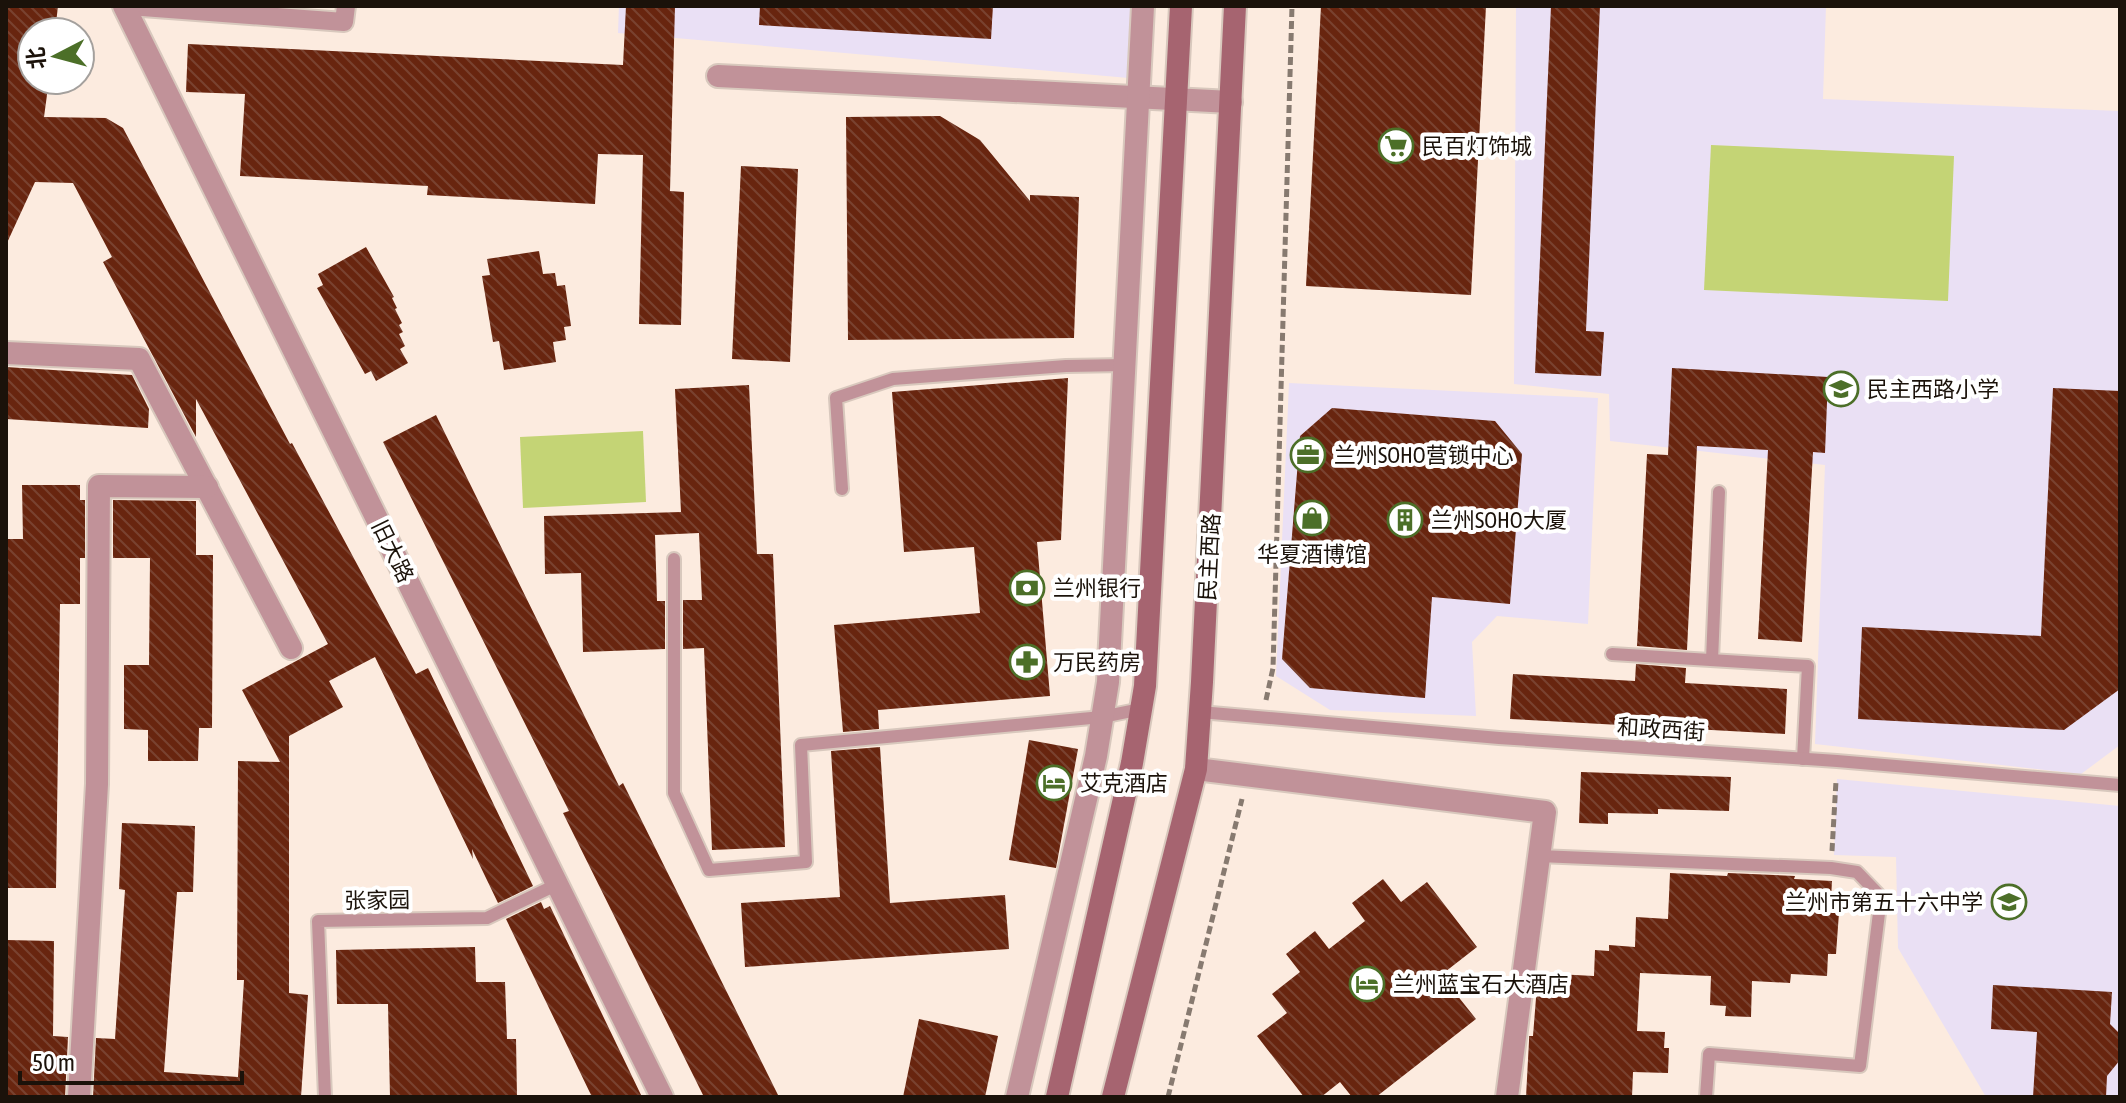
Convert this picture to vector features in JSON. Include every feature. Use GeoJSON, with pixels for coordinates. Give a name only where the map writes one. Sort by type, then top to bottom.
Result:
{"type":"FeatureCollection","features":[{"type":"Feature","properties":{"kind":"main road"},"geometry":{"type":"LineString","coordinates":[[1057,1097],[1132,763],[1145,686],[1181,6]]}},
{"type":"Feature","properties":{"kind":"main road","name":"民主西路"},"geometry":{"type":"LineString","coordinates":[[1113,1097],[1196,769],[1235,6]]}},
{"type":"Feature","properties":{"kind":"street"},"geometry":{"type":"LineString","coordinates":[[126,6],[344,22],[346,6]]}},
{"type":"Feature","properties":{"kind":"street","name":"旧大路"},"geometry":{"type":"LineString","coordinates":[[126,6],[662,1097]]}},
{"type":"Feature","properties":{"kind":"street"},"geometry":{"type":"LineString","coordinates":[[1017,1097],[1096,756],[1108,682],[1143,6]]}},
{"type":"Feature","properties":{"kind":"street"},"geometry":{"type":"LineString","coordinates":[[718,76],[1231,102]]}},
{"type":"Feature","properties":{"kind":"street"},"geometry":{"type":"LineString","coordinates":[[6,353],[139,359],[291,648]]}},
{"type":"Feature","properties":{"kind":"street"},"geometry":{"type":"LineString","coordinates":[[79,1097],[97,784],[99,486],[207,487]]}},
{"type":"Feature","properties":{"kind":"street"},"geometry":{"type":"LineString","coordinates":[[1196,769],[1545,812],[1507,1097]]}},
{"type":"Feature","properties":{"kind":"lane"},"geometry":{"type":"LineString","coordinates":[[842,489],[836,398],[893,379],[1066,366],[1125,365]]}},
{"type":"Feature","properties":{"kind":"lane"},"geometry":{"type":"LineString","coordinates":[[1712,660],[1719,492]]}},
{"type":"Feature","properties":{"kind":"lane"},"geometry":{"type":"LineString","coordinates":[[674,559],[674,793],[709,870],[806,862],[801,745],[1102,717],[1141,709]]}},
{"type":"Feature","properties":{"kind":"lane"},"geometry":{"type":"LineString","coordinates":[[1612,654],[1808,666],[1803,759]]}},
{"type":"Feature","properties":{"kind":"lane","name":"和政西街"},"geometry":{"type":"LineString","coordinates":[[1200,712],[2120,785]]}},
{"type":"Feature","properties":{"kind":"lane"},"geometry":{"type":"LineString","coordinates":[[1539,856],[1831,868],[1857,872],[1881,897],[1860,1066],[1709,1054],[1706,1097]]}},
{"type":"Feature","properties":{"kind":"lane","name":"张家园"},"geometry":{"type":"LineString","coordinates":[[325,1097],[318,921],[487,918],[558,884]]}},
{"type":"Feature","properties":{"kind":"path"},"geometry":{"type":"LineString","coordinates":[[1262,719],[1273,668],[1292,6]]}},
{"type":"Feature","properties":{"kind":"path"},"geometry":{"type":"LineString","coordinates":[[1831,868],[1837,761]]}},
{"type":"Feature","properties":{"kind":"path"},"geometry":{"type":"LineString","coordinates":[[1168,1097],[1248,775]]}},
{"type":"Feature","properties":{"kind":"shaded area"},"geometry":{"type":"Polygon","coordinates":[[[619,6],[1154,6],[1151,80],[618,33],[619,6]]]}},
{"type":"Feature","properties":{"kind":"shaded area","name":"民主西路小学"},"geometry":{"type":"Polygon","coordinates":[[[1516,6],[1826,6],[1823,99],[2120,111],[2120,745],[2081,774],[1815,744],[1825,465],[1610,441],[1609,394],[1514,384],[1516,6]]]}},
{"type":"Feature","properties":{"kind":"shaded area","name":"兰州SOHO大厦"},"geometry":{"type":"Polygon","coordinates":[[[1289,383],[1598,398],[1588,624],[1497,616],[1472,642],[1476,716],[1330,710],[1276,676],[1289,383]]]}},
{"type":"Feature","properties":{"kind":"shaded area","name":"兰州市第五十六中学"},"geometry":{"type":"Polygon","coordinates":[[[1837,779],[2120,806],[2120,1097],[1986,1097],[1898,948],[1896,857],[1834,855],[1837,779]]]}},
{"type":"Feature","properties":{"kind":"green space"},"geometry":{"type":"Polygon","coordinates":[[[1711,145],[1954,156],[1948,301],[1704,290],[1711,145]]]}},
{"type":"Feature","properties":{"kind":"green space"},"geometry":{"type":"Polygon","coordinates":[[[643,431],[646,502],[523,508],[520,437],[643,431]]]}},
{"type":"Feature","properties":{"kind":"building"},"geometry":{"type":"Polygon","coordinates":[[[6,6],[58,6],[57,16],[16,16],[16,96],[47,96],[44,117],[106,118],[123,128],[416,674],[428,668],[533,886],[498,903],[472,849],[473,859],[375,657],[329,681],[343,707],[289,736],[289,993],[308,995],[301,1097],[93,1097],[96,1038],[115,1039],[125,890],[119,889],[122,823],[195,826],[193,892],[177,892],[164,1072],[238,1077],[244,980],[237,980],[238,761],[280,762],[242,690],[328,644],[196,399],[196,437],[103,262],[112,257],[73,183],[35,182],[6,245],[6,6]]]}},
{"type":"Feature","properties":{"kind":"building"},"geometry":{"type":"Polygon","coordinates":[[[626,6],[675,6],[670,191],[684,192],[681,325],[639,324],[643,155],[598,154],[595,204],[427,195],[428,186],[240,176],[245,94],[186,92],[188,44],[623,65],[626,6]]]}},
{"type":"Feature","properties":{"kind":"building"},"geometry":{"type":"Polygon","coordinates":[[[760,6],[993,6],[991,39],[759,25],[760,6]]]}},
{"type":"Feature","properties":{"kind":"building","name":"民百灯饰城"},"geometry":{"type":"Polygon","coordinates":[[[1321,6],[1486,6],[1471,295],[1306,286],[1321,6]]]}},
{"type":"Feature","properties":{"kind":"building"},"geometry":{"type":"Polygon","coordinates":[[[1551,6],[1600,6],[1586,331],[1604,332],[1601,376],[1535,373],[1551,6]]]}},
{"type":"Feature","properties":{"kind":"building"},"geometry":{"type":"Polygon","coordinates":[[[940,116],[980,140],[1030,201],[1030,195],[1079,197],[1074,338],[848,340],[846,117],[940,116]]]}},
{"type":"Feature","properties":{"kind":"building"},"geometry":{"type":"Polygon","coordinates":[[[741,166],[798,169],[790,362],[732,359],[741,166]]]}},
{"type":"Feature","properties":{"kind":"building"},"geometry":{"type":"Polygon","coordinates":[[[366,247],[394,297],[395,309],[402,323],[399,325],[403,332],[399,334],[405,346],[400,349],[408,363],[376,381],[371,371],[365,374],[317,288],[323,285],[318,274],[366,247]]]}},
{"type":"Feature","properties":{"kind":"building"},"geometry":{"type":"Polygon","coordinates":[[[539,251],[543,274],[555,273],[557,286],[565,285],[571,326],[564,327],[566,340],[553,342],[556,362],[504,370],[499,341],[493,342],[482,276],[490,275],[487,259],[539,251]]]}},
{"type":"Feature","properties":{"kind":"building"},"geometry":{"type":"Polygon","coordinates":[[[6,367],[132,375],[149,409],[148,428],[6,419],[6,367]]]}},
{"type":"Feature","properties":{"kind":"building"},"geometry":{"type":"Polygon","coordinates":[[[1672,368],[1828,377],[1825,453],[1813,452],[1802,642],[1758,639],[1768,450],[1697,446],[1687,650],[1637,646],[1647,454],[1668,455],[1672,368]]]}},
{"type":"Feature","properties":{"kind":"building"},"geometry":{"type":"Polygon","coordinates":[[[1068,378],[1061,540],[1037,542],[1050,696],[878,710],[879,729],[843,732],[834,625],[980,613],[974,547],[904,552],[892,392],[1068,378]]]}},
{"type":"Feature","properties":{"kind":"building"},"geometry":{"type":"Polygon","coordinates":[[[749,385],[757,554],[773,554],[785,847],[712,850],[704,648],[683,649],[683,600],[702,600],[699,533],[655,535],[657,601],[665,601],[665,649],[583,652],[581,573],[545,574],[544,516],[681,512],[675,389],[749,385]]]}},
{"type":"Feature","properties":{"kind":"building"},"geometry":{"type":"Polygon","coordinates":[[[2053,388],[2120,391],[2120,689],[2064,730],[1858,719],[1862,627],[2041,636],[2053,388]]]}},
{"type":"Feature","properties":{"kind":"building","name":"兰州SOHO大厦"},"geometry":{"type":"Polygon","coordinates":[[[1332,408],[1495,421],[1522,454],[1510,604],[1432,597],[1425,698],[1310,688],[1282,659],[1300,436],[1332,408]]]}},
{"type":"Feature","properties":{"kind":"building"},"geometry":{"type":"Polygon","coordinates":[[[436,415],[619,786],[623,783],[779,1097],[704,1097],[563,813],[569,811],[383,442],[436,415]]]}},
{"type":"Feature","properties":{"kind":"building"},"geometry":{"type":"Polygon","coordinates":[[[22,485],[80,485],[80,500],[85,500],[85,558],[80,558],[80,604],[60,604],[56,888],[6,888],[6,539],[23,539],[22,485]]]}},
{"type":"Feature","properties":{"kind":"building"},"geometry":{"type":"Polygon","coordinates":[[[113,500],[196,501],[196,555],[213,555],[212,728],[199,728],[198,761],[148,761],[148,730],[124,729],[124,665],[149,665],[150,558],[113,558],[113,500]]]}},
{"type":"Feature","properties":{"kind":"building"},"geometry":{"type":"Polygon","coordinates":[[[1636,664],[1686,668],[1685,683],[1787,689],[1785,734],[1510,719],[1513,674],[1635,681],[1636,664]]]}},
{"type":"Feature","properties":{"kind":"building"},"geometry":{"type":"Polygon","coordinates":[[[1029,740],[1078,749],[1056,868],[1009,860],[1029,740]]]}},
{"type":"Feature","properties":{"kind":"building"},"geometry":{"type":"Polygon","coordinates":[[[880,747],[890,903],[1005,895],[1009,949],[745,967],[741,903],[840,897],[831,751],[880,747]]]}},
{"type":"Feature","properties":{"kind":"building"},"geometry":{"type":"Polygon","coordinates":[[[1581,772],[1731,777],[1729,811],[1658,809],[1658,814],[1608,813],[1608,824],[1579,823],[1581,772]]]}},
{"type":"Feature","properties":{"kind":"building"},"geometry":{"type":"Polygon","coordinates":[[[1670,873],[1795,876],[1794,879],[1832,881],[1831,899],[1840,899],[1836,954],[1828,954],[1827,976],[1791,974],[1790,983],[1752,981],[1751,1017],[1725,1016],[1726,1006],[1710,1005],[1711,976],[1640,973],[1637,1031],[1665,1032],[1664,1048],[1669,1048],[1668,1073],[1633,1072],[1632,1097],[1526,1097],[1529,1036],[1533,1036],[1538,973],[1594,976],[1595,950],[1609,951],[1609,945],[1635,947],[1636,917],[1668,919],[1670,873]]]}},
{"type":"Feature","properties":{"kind":"building","name":"兰州蓝宝石大酒店"},"geometry":{"type":"Polygon","coordinates":[[[1383,879],[1401,902],[1427,882],[1477,947],[1441,975],[1476,1019],[1376,1097],[1352,1097],[1340,1082],[1321,1097],[1304,1097],[1257,1036],[1287,1013],[1272,994],[1300,972],[1286,954],[1315,931],[1329,949],[1365,921],[1352,903],[1383,879]]]}},
{"type":"Feature","properties":{"kind":"building"},"geometry":{"type":"Polygon","coordinates":[[[541,902],[544,909],[550,906],[642,1097],[592,1097],[506,919],[541,902]]]}},
{"type":"Feature","properties":{"kind":"building"},"geometry":{"type":"Polygon","coordinates":[[[6,940],[54,941],[53,1036],[68,1037],[65,1097],[6,1097],[6,940]]]}},
{"type":"Feature","properties":{"kind":"building"},"geometry":{"type":"Polygon","coordinates":[[[475,947],[476,982],[505,982],[507,1039],[516,1039],[517,1097],[390,1097],[388,1004],[337,1004],[336,950],[475,947]]]}},
{"type":"Feature","properties":{"kind":"building"},"geometry":{"type":"Polygon","coordinates":[[[1993,985],[2112,992],[2110,1024],[2120,1034],[2120,1060],[2107,1076],[2106,1097],[2033,1097],[2037,1032],[1991,1029],[1993,985]]]}},
{"type":"Feature","properties":{"kind":"building"},"geometry":{"type":"Polygon","coordinates":[[[919,1019],[998,1036],[985,1097],[903,1097],[919,1019]]]}},
{"type":"Feature","properties":{"kind":"place","name":"民百灯饰城"},"geometry":{"type":"Point","coordinates":[1396,146]}},
{"type":"Feature","properties":{"kind":"place","name":"民主西路小学"},"geometry":{"type":"Point","coordinates":[1841,389]}},
{"type":"Feature","properties":{"kind":"place","name":"兰州SOHO营锁中心"},"geometry":{"type":"Point","coordinates":[1308,455]}},
{"type":"Feature","properties":{"kind":"place","name":"华夏酒博馆"},"geometry":{"type":"Point","coordinates":[1312,518]}},
{"type":"Feature","properties":{"kind":"place","name":"兰州SOHO大厦"},"geometry":{"type":"Point","coordinates":[1405,520]}},
{"type":"Feature","properties":{"kind":"place","name":"兰州银行"},"geometry":{"type":"Point","coordinates":[1027,588]}},
{"type":"Feature","properties":{"kind":"place","name":"万民药房"},"geometry":{"type":"Point","coordinates":[1027,662]}},
{"type":"Feature","properties":{"kind":"place","name":"艾克酒店"},"geometry":{"type":"Point","coordinates":[1054,783]}},
{"type":"Feature","properties":{"kind":"place","name":"兰州市第五十六中学"},"geometry":{"type":"Point","coordinates":[2009,902]}},
{"type":"Feature","properties":{"kind":"place","name":"兰州蓝宝石大酒店"},"geometry":{"type":"Point","coordinates":[1367,984]}}]}
